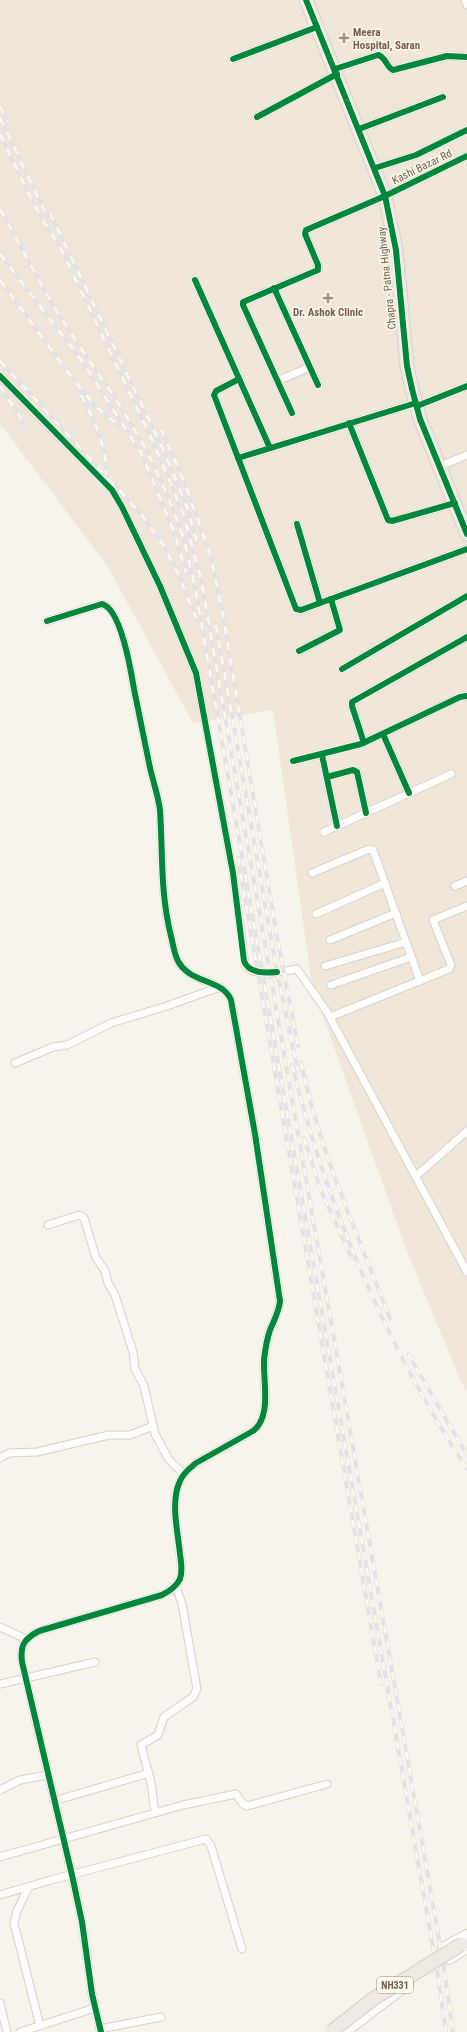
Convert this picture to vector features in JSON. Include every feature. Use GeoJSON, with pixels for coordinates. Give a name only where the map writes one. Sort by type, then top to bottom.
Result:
{"type":"FeatureCollection","features":[{"type":"Feature","properties":{"kind":"highway","name":"Chapra - Patna Highway"},"geometry":{"type":"LineString","coordinates":[[306,0],[385,196],[396,250],[407,366],[417,405],[455,503],[464,518],[467,534]]}},
{"type":"Feature","properties":{"kind":"highway","name":"NH331"},"geometry":{"type":"LineString","coordinates":[[331,2032],[373,1999],[467,1942]]}},
{"type":"Feature","properties":{"kind":"street"},"geometry":{"type":"LineString","coordinates":[[465,0],[467,5]]}},
{"type":"Feature","properties":{"kind":"street"},"geometry":{"type":"LineString","coordinates":[[233,60],[317,27]]}},
{"type":"Feature","properties":{"kind":"street"},"geometry":{"type":"LineString","coordinates":[[256,117],[336,72],[378,55],[382,56],[389,68],[393,70],[452,55],[467,56]]}},
{"type":"Feature","properties":{"kind":"street"},"geometry":{"type":"LineString","coordinates":[[359,129],[443,97]]}},
{"type":"Feature","properties":{"kind":"street"},"geometry":{"type":"LineString","coordinates":[[375,168],[416,155],[467,130]]}},
{"type":"Feature","properties":{"kind":"street","name":"Kashi Bazar Rd"},"geometry":{"type":"LineString","coordinates":[[274,288],[318,270],[318,265],[305,234],[306,230],[385,196],[467,156]]}},
{"type":"Feature","properties":{"kind":"street"},"geometry":{"type":"LineString","coordinates":[[195,280],[270,448]]}},
{"type":"Feature","properties":{"kind":"street"},"geometry":{"type":"LineString","coordinates":[[292,413],[243,304],[246,300],[274,288],[318,385]]}},
{"type":"Feature","properties":{"kind":"street"},"geometry":{"type":"LineString","coordinates":[[277,381],[310,367]]}},
{"type":"Feature","properties":{"kind":"street"},"geometry":{"type":"LineString","coordinates":[[0,376],[112,490],[122,507],[160,586],[188,652],[196,673],[232,865],[245,965],[251,970],[264,973],[297,969],[330,1017],[467,1270]]}},
{"type":"Feature","properties":{"kind":"street"},"geometry":{"type":"LineString","coordinates":[[239,379],[216,391],[214,395],[293,606],[299,610],[467,548]]}},
{"type":"Feature","properties":{"kind":"street"},"geometry":{"type":"LineString","coordinates":[[238,458],[349,423],[417,405],[467,386]]}},
{"type":"Feature","properties":{"kind":"street"},"geometry":{"type":"LineString","coordinates":[[349,423],[388,520],[392,521],[455,503]]}},
{"type":"Feature","properties":{"kind":"street"},"geometry":{"type":"LineString","coordinates":[[440,466],[467,455]]}},
{"type":"Feature","properties":{"kind":"street"},"geometry":{"type":"LineString","coordinates":[[297,524],[320,603]]}},
{"type":"Feature","properties":{"kind":"street"},"geometry":{"type":"LineString","coordinates":[[342,668],[467,596]]}},
{"type":"Feature","properties":{"kind":"street"},"geometry":{"type":"LineString","coordinates":[[299,651],[340,630],[331,599]]}},
{"type":"Feature","properties":{"kind":"street"},"geometry":{"type":"LineString","coordinates":[[47,620],[102,604],[108,606],[113,615],[130,665],[158,798],[160,810],[161,874],[165,915],[176,958],[183,968],[195,977],[220,987],[227,992],[232,1004],[267,1207],[279,1291],[279,1308],[266,1345],[264,1404],[261,1424],[253,1431],[196,1463],[184,1474],[177,1487],[176,1498],[181,1567],[180,1577],[176,1586],[162,1594],[39,1631],[26,1639],[21,1652],[72,1875],[95,2008],[101,2030],[161,2016]]}},
{"type":"Feature","properties":{"kind":"street"},"geometry":{"type":"LineString","coordinates":[[364,743],[352,702],[467,637]]}},
{"type":"Feature","properties":{"kind":"street"},"geometry":{"type":"LineString","coordinates":[[293,761],[322,755],[364,743],[460,697],[467,696]]}},
{"type":"Feature","properties":{"kind":"street"},"geometry":{"type":"LineString","coordinates":[[383,734],[409,793]]}},
{"type":"Feature","properties":{"kind":"street"},"geometry":{"type":"LineString","coordinates":[[322,755],[337,826]]}},
{"type":"Feature","properties":{"kind":"street"},"geometry":{"type":"LineString","coordinates":[[327,777],[354,770],[357,772],[366,813]]}},
{"type":"Feature","properties":{"kind":"street"},"geometry":{"type":"LineString","coordinates":[[324,832],[451,774]]}},
{"type":"Feature","properties":{"kind":"street"},"geometry":{"type":"LineString","coordinates":[[312,873],[371,848],[374,851],[420,981]]}},
{"type":"Feature","properties":{"kind":"street"},"geometry":{"type":"LineString","coordinates":[[455,886],[467,881]]}},
{"type":"Feature","properties":{"kind":"street"},"geometry":{"type":"LineString","coordinates":[[316,914],[385,883]]}},
{"type":"Feature","properties":{"kind":"street"},"geometry":{"type":"LineString","coordinates":[[330,1017],[447,971],[451,967],[433,919],[467,906]]}},
{"type":"Feature","properties":{"kind":"street"},"geometry":{"type":"LineString","coordinates":[[330,940],[396,913]]}},
{"type":"Feature","properties":{"kind":"street"},"geometry":{"type":"LineString","coordinates":[[325,966],[406,942]]}},
{"type":"Feature","properties":{"kind":"street"},"geometry":{"type":"LineString","coordinates":[[331,985],[411,957]]}},
{"type":"Feature","properties":{"kind":"street"},"geometry":{"type":"LineString","coordinates":[[15,1063],[53,1047],[67,1045],[111,1023],[167,1006],[220,987]]}},
{"type":"Feature","properties":{"kind":"street"},"geometry":{"type":"LineString","coordinates":[[416,1176],[467,1131]]}},
{"type":"Feature","properties":{"kind":"street"},"geometry":{"type":"LineString","coordinates":[[48,1225],[79,1216],[84,1218],[96,1258],[105,1271],[108,1283],[115,1295],[132,1352],[135,1369],[144,1386],[153,1426],[167,1457],[176,1468],[184,1474]]}},
{"type":"Feature","properties":{"kind":"street"},"geometry":{"type":"LineString","coordinates":[[0,1458],[10,1453],[37,1452],[109,1435],[135,1434],[153,1426]]}},
{"type":"Feature","properties":{"kind":"street"},"geometry":{"type":"LineString","coordinates":[[156,1812],[142,1745],[158,1735],[165,1716],[191,1700],[196,1692],[197,1684],[182,1604],[176,1586]]}},
{"type":"Feature","properties":{"kind":"street"},"geometry":{"type":"LineString","coordinates":[[0,1627],[26,1639]]}},
{"type":"Feature","properties":{"kind":"street"},"geometry":{"type":"LineString","coordinates":[[0,1684],[95,1662]]}},
{"type":"Feature","properties":{"kind":"street"},"geometry":{"type":"LineString","coordinates":[[54,1801],[149,1773]]}},
{"type":"Feature","properties":{"kind":"street"},"geometry":{"type":"LineString","coordinates":[[0,1790],[20,1780],[48,1775]]}},
{"type":"Feature","properties":{"kind":"street"},"geometry":{"type":"LineString","coordinates":[[0,1856],[156,1812],[236,1794],[243,1804],[247,1806],[327,1784]]}},
{"type":"Feature","properties":{"kind":"street"},"geometry":{"type":"LineString","coordinates":[[0,1895],[202,1839],[208,1840],[242,1949]]}},
{"type":"Feature","properties":{"kind":"street"},"geometry":{"type":"LineString","coordinates":[[28,1888],[17,1911],[14,1923],[40,2026]]}},
{"type":"Feature","properties":{"kind":"street"},"geometry":{"type":"LineString","coordinates":[[449,1959],[443,1948],[467,1935]]}},
{"type":"Feature","properties":{"kind":"street"},"geometry":{"type":"LineString","coordinates":[[345,2032],[377,2006],[434,1967],[467,1948]]}},
{"type":"Feature","properties":{"kind":"street"},"geometry":{"type":"LineString","coordinates":[[324,2032],[370,1995],[429,1958],[434,1967]]}},
{"type":"Feature","properties":{"kind":"street"},"geometry":{"type":"LineString","coordinates":[[0,2003],[7,2032]]}},
{"type":"Feature","properties":{"kind":"street"},"geometry":{"type":"LineString","coordinates":[[20,2032],[95,2008]]}},
{"type":"Feature","properties":{"kind":"shaded area"},"geometry":{"type":"Polygon","coordinates":[[[0,0],[467,0],[467,1392],[461,1382],[406,1249],[312,985],[273,710],[193,723],[108,567],[0,424],[0,0]]]}},
{"type":"Feature","properties":{"kind":"railway"},"geometry":{"type":"LineString","coordinates":[[0,106],[8,122]]}},
{"type":"Feature","properties":{"kind":"railway"},"geometry":{"type":"LineString","coordinates":[[0,118],[49,220]]}},
{"type":"Feature","properties":{"kind":"railway"},"geometry":{"type":"LineString","coordinates":[[0,134],[34,205],[61,249],[154,444],[183,513],[201,579],[443,1962],[453,2032]]}},
{"type":"Feature","properties":{"kind":"railway"},"geometry":{"type":"LineString","coordinates":[[0,209],[52,304],[116,399],[146,449],[167,494],[184,539],[196,593],[438,1976],[446,2032]]}},
{"type":"Feature","properties":{"kind":"railway"},"geometry":{"type":"LineString","coordinates":[[50,213],[162,447],[187,507],[197,543]]}},
{"type":"Feature","properties":{"kind":"railway"},"geometry":{"type":"LineString","coordinates":[[0,254],[82,361],[141,453],[175,534],[186,573]]}},
{"type":"Feature","properties":{"kind":"railway"},"geometry":{"type":"LineString","coordinates":[[0,280],[73,379],[96,407],[122,428]]}},
{"type":"Feature","properties":{"kind":"railway"},"geometry":{"type":"LineString","coordinates":[[0,361],[141,514],[164,546],[178,574],[196,618]]}},
{"type":"Feature","properties":{"kind":"railway"},"geometry":{"type":"LineString","coordinates":[[0,386],[25,425]]}},
{"type":"Feature","properties":{"kind":"railway"},"geometry":{"type":"LineString","coordinates":[[81,395],[99,434],[106,465],[106,475]]}},
{"type":"Feature","properties":{"kind":"railway"},"geometry":{"type":"LineString","coordinates":[[161,429],[184,481],[211,557],[222,610],[277,937],[298,1046]]}},
{"type":"Feature","properties":{"kind":"railway"},"geometry":{"type":"LineString","coordinates":[[216,625],[277,972],[298,1071]]}},
{"type":"Feature","properties":{"kind":"railway"},"geometry":{"type":"LineString","coordinates":[[238,858],[381,1684]]}},
{"type":"Feature","properties":{"kind":"railway"},"geometry":{"type":"LineString","coordinates":[[301,1062],[318,1128],[340,1192],[390,1319]]}},
{"type":"Feature","properties":{"kind":"railway"},"geometry":{"type":"LineString","coordinates":[[292,1065],[306,1118],[323,1171],[363,1274],[386,1325],[411,1374],[467,1469]]}},
{"type":"Feature","properties":{"kind":"railway"},"geometry":{"type":"LineString","coordinates":[[304,1138],[321,1191],[352,1259]]}},
{"type":"Feature","properties":{"kind":"railway"},"geometry":{"type":"LineString","coordinates":[[408,1354],[467,1455]]}},
{"type":"Feature","properties":{"kind":"cycle path"},"geometry":{"type":"LineString","coordinates":[[306,0],[385,196],[396,250],[407,366],[412,389],[420,419],[467,534]]}},
{"type":"Feature","properties":{"kind":"cycle path"},"geometry":{"type":"LineString","coordinates":[[233,59],[317,27]]}},
{"type":"Feature","properties":{"kind":"cycle path"},"geometry":{"type":"LineString","coordinates":[[335,69],[378,55],[381,56],[393,70],[447,56],[467,57]]}},
{"type":"Feature","properties":{"kind":"cycle path"},"geometry":{"type":"LineString","coordinates":[[257,117],[337,74]]}},
{"type":"Feature","properties":{"kind":"cycle path"},"geometry":{"type":"LineString","coordinates":[[359,129],[443,97]]}},
{"type":"Feature","properties":{"kind":"cycle path"},"geometry":{"type":"LineString","coordinates":[[375,168],[416,155],[467,130]]}},
{"type":"Feature","properties":{"kind":"cycle path"},"geometry":{"type":"LineString","coordinates":[[292,413],[243,305],[243,302],[318,270],[318,265],[305,234],[306,230],[385,196],[467,156]]}},
{"type":"Feature","properties":{"kind":"cycle path"},"geometry":{"type":"LineString","coordinates":[[195,280],[270,448]]}},
{"type":"Feature","properties":{"kind":"cycle path"},"geometry":{"type":"LineString","coordinates":[[274,288],[318,385]]}},
{"type":"Feature","properties":{"kind":"cycle path"},"geometry":{"type":"LineString","coordinates":[[0,376],[112,490],[122,507],[160,586],[196,673],[233,873],[244,961],[246,965],[258,972],[277,972]]}},
{"type":"Feature","properties":{"kind":"cycle path"},"geometry":{"type":"LineString","coordinates":[[239,379],[216,391],[214,395],[296,609],[301,610],[467,549]]}},
{"type":"Feature","properties":{"kind":"cycle path"},"geometry":{"type":"LineString","coordinates":[[417,406],[467,386]]}},
{"type":"Feature","properties":{"kind":"cycle path"},"geometry":{"type":"LineString","coordinates":[[238,458],[416,403]]}},
{"type":"Feature","properties":{"kind":"cycle path"},"geometry":{"type":"LineString","coordinates":[[349,423],[388,520],[392,521],[455,503]]}},
{"type":"Feature","properties":{"kind":"cycle path"},"geometry":{"type":"LineString","coordinates":[[297,524],[320,603]]}},
{"type":"Feature","properties":{"kind":"cycle path"},"geometry":{"type":"LineString","coordinates":[[342,669],[467,596]]}},
{"type":"Feature","properties":{"kind":"cycle path"},"geometry":{"type":"LineString","coordinates":[[299,651],[340,630],[331,599]]}},
{"type":"Feature","properties":{"kind":"cycle path"},"geometry":{"type":"LineString","coordinates":[[47,621],[102,604],[109,608],[120,628],[128,656],[150,769],[159,804],[165,904],[175,954],[182,967],[189,973],[220,988],[227,993],[231,1000],[255,1134],[280,1301],[270,1330],[264,1360],[265,1408],[259,1425],[253,1431],[196,1463],[181,1478],[177,1489],[175,1508],[182,1570],[177,1584],[162,1595],[39,1631],[24,1643],[22,1651],[22,1662],[82,1922],[92,1994],[101,2032]]}},
{"type":"Feature","properties":{"kind":"cycle path"},"geometry":{"type":"LineString","coordinates":[[364,743],[352,702],[467,637]]}},
{"type":"Feature","properties":{"kind":"cycle path"},"geometry":{"type":"LineString","coordinates":[[293,761],[361,744],[460,697],[467,696]]}},
{"type":"Feature","properties":{"kind":"cycle path"},"geometry":{"type":"LineString","coordinates":[[383,734],[409,793]]}},
{"type":"Feature","properties":{"kind":"cycle path"},"geometry":{"type":"LineString","coordinates":[[322,755],[337,826]]}},
{"type":"Feature","properties":{"kind":"cycle path"},"geometry":{"type":"LineString","coordinates":[[327,777],[353,770],[357,772],[366,813]]}},
{"type":"Feature","properties":{"kind":"place","name":"Meera Hospital, Saran"},"geometry":{"type":"Point","coordinates":[344,38]}},
{"type":"Feature","properties":{"kind":"place","name":"Dr. Ashok Clinic"},"geometry":{"type":"Point","coordinates":[328,298]}}]}
